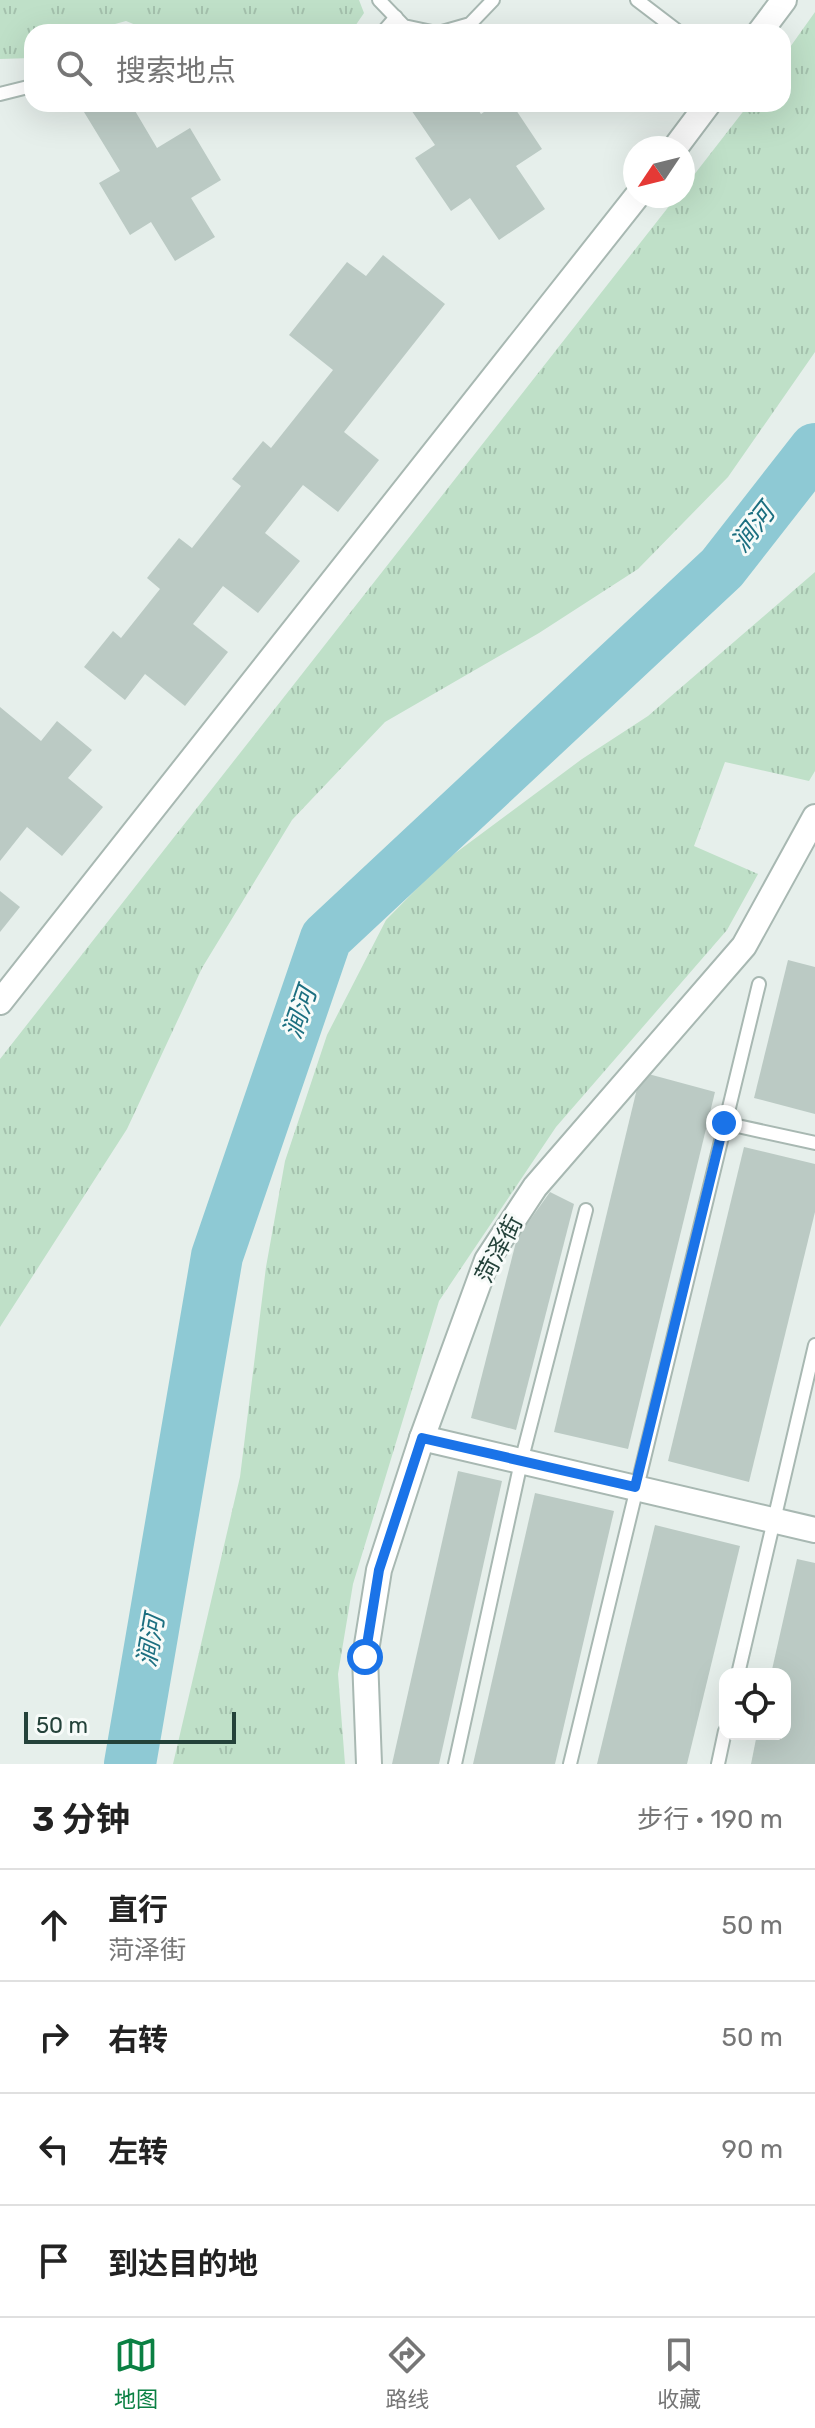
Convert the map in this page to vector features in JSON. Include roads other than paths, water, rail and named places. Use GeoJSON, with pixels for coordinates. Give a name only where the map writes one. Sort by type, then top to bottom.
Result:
{"type":"FeatureCollection","features":[{"type":"Feature","properties":{"kind":"street"},"geometry":{"type":"LineString","coordinates":[[766,24],[784,0]]}},
{"type":"Feature","properties":{"kind":"street"},"geometry":{"type":"LineString","coordinates":[[684,136],[702,112]]}},
{"type":"Feature","properties":{"kind":"street"},"geometry":{"type":"LineString","coordinates":[[0,1002],[628,208]]}},
{"type":"Feature","properties":{"kind":"street","name":"菏泽街"},"geometry":{"type":"LineString","coordinates":[[369,1764],[365,1657],[379,1570],[422,1438],[487,1260],[535,1187],[744,946],[815,817]]}},
{"type":"Feature","properties":{"kind":"street"},"geometry":{"type":"LineString","coordinates":[[422,1438],[815,1530]]}},
{"type":"Feature","properties":{"kind":"lane"},"geometry":{"type":"LineString","coordinates":[[379,0],[402,24]]}},
{"type":"Feature","properties":{"kind":"lane"},"geometry":{"type":"LineString","coordinates":[[470,24],[493,0]]}},
{"type":"Feature","properties":{"kind":"lane"},"geometry":{"type":"LineString","coordinates":[[637,0],[668,24]]}},
{"type":"Feature","properties":{"kind":"lane"},"geometry":{"type":"LineString","coordinates":[[390,24],[396,17]]}},
{"type":"Feature","properties":{"kind":"lane"},"geometry":{"type":"LineString","coordinates":[[0,94],[24,88]]}},
{"type":"Feature","properties":{"kind":"lane"},"geometry":{"type":"LineString","coordinates":[[570,1764],[759,984]]}},
{"type":"Feature","properties":{"kind":"lane"},"geometry":{"type":"LineString","coordinates":[[724,1123],[815,1143]]}},
{"type":"Feature","properties":{"kind":"lane"},"geometry":{"type":"LineString","coordinates":[[455,1764],[521,1462],[586,1210]]}},
{"type":"Feature","properties":{"kind":"lane"},"geometry":{"type":"LineString","coordinates":[[739,1668],[771,1521],[815,1345]]}},
{"type":"Feature","properties":{"kind":"lane"},"geometry":{"type":"LineString","coordinates":[[718,1764],[723,1740]]}},
{"type":"Feature","properties":{"kind":"waterway","name":"涧河"},"geometry":{"type":"LineString","coordinates":[[130,1764],[217,1256],[326,938],[722,568],[815,449]]}}]}
